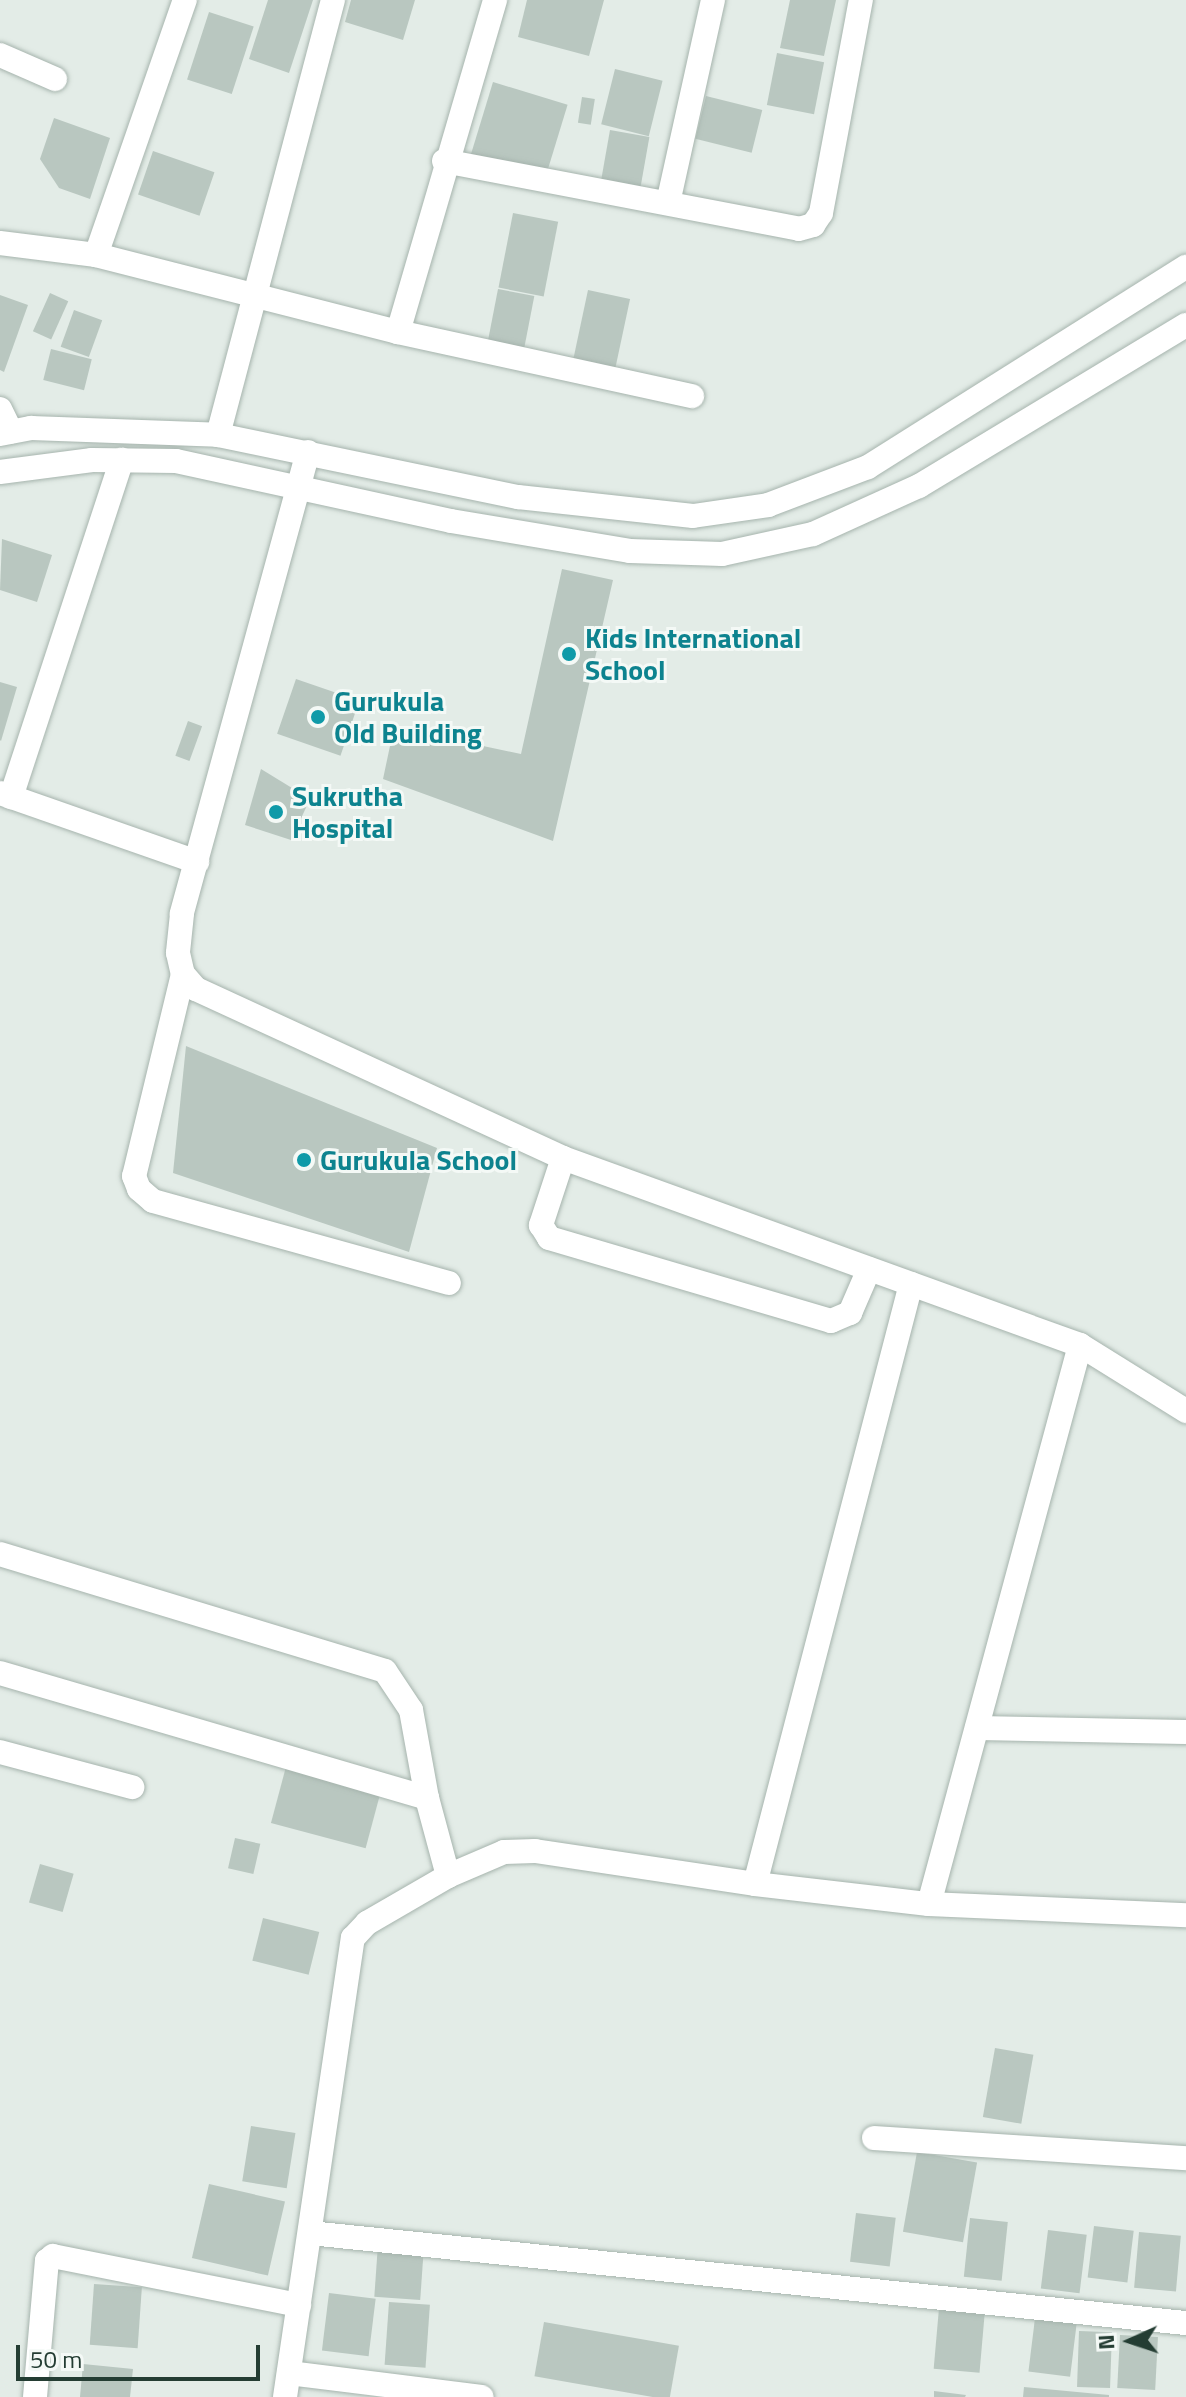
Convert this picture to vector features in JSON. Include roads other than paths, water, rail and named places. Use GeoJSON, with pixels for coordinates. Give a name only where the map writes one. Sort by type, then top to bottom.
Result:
{"type":"FeatureCollection","features":[{"type":"Feature","properties":{"kind":"street"},"geometry":{"type":"LineString","coordinates":[[96,255],[185,0]]}},
{"type":"Feature","properties":{"kind":"street"},"geometry":{"type":"LineString","coordinates":[[218,435],[252,295],[333,0]]}},
{"type":"Feature","properties":{"kind":"street"},"geometry":{"type":"LineString","coordinates":[[398,332],[444,161],[495,0]]}},
{"type":"Feature","properties":{"kind":"street"},"geometry":{"type":"LineString","coordinates":[[668,203],[713,0]]}},
{"type":"Feature","properties":{"kind":"street"},"geometry":{"type":"LineString","coordinates":[[444,161],[799,229],[813,225],[821,213],[861,0]]}},
{"type":"Feature","properties":{"kind":"street"},"geometry":{"type":"LineString","coordinates":[[0,55],[55,79]]}},
{"type":"Feature","properties":{"kind":"street"},"geometry":{"type":"LineString","coordinates":[[0,243],[96,255],[398,332],[692,396]]}},
{"type":"Feature","properties":{"kind":"street"},"geometry":{"type":"LineString","coordinates":[[0,409],[6,433],[31,428],[218,435],[518,497],[693,516],[768,505],[868,467],[1186,267]]}},
{"type":"Feature","properties":{"kind":"street"},"geometry":{"type":"LineString","coordinates":[[0,472],[122,460],[176,461],[451,521],[630,551],[722,554],[813,534],[919,486],[1186,325]]}},
{"type":"Feature","properties":{"kind":"street"},"geometry":{"type":"LineString","coordinates":[[308,452],[182,914],[178,953],[183,974],[134,1176],[139,1189],[153,1201],[449,1283]]}},
{"type":"Feature","properties":{"kind":"street"},"geometry":{"type":"LineString","coordinates":[[122,460],[6,795],[197,862]]}},
{"type":"Feature","properties":{"kind":"street"},"geometry":{"type":"LineString","coordinates":[[183,974],[196,989],[563,1158],[1080,1345],[1186,1411]]}},
{"type":"Feature","properties":{"kind":"street"},"geometry":{"type":"LineString","coordinates":[[563,1158],[541,1225],[549,1238],[831,1321],[850,1313],[869,1269]]}},
{"type":"Feature","properties":{"kind":"street"},"geometry":{"type":"LineString","coordinates":[[755,1884],[911,1284]]}},
{"type":"Feature","properties":{"kind":"street"},"geometry":{"type":"LineString","coordinates":[[929,1904],[1080,1345]]}},
{"type":"Feature","properties":{"kind":"street"},"geometry":{"type":"LineString","coordinates":[[0,1554],[385,1671],[411,1710],[427,1798],[448,1876]]}},
{"type":"Feature","properties":{"kind":"street"},"geometry":{"type":"LineString","coordinates":[[0,1673],[427,1798]]}},
{"type":"Feature","properties":{"kind":"street"},"geometry":{"type":"LineString","coordinates":[[977,1728],[1186,1732]]}},
{"type":"Feature","properties":{"kind":"street"},"geometry":{"type":"LineString","coordinates":[[0,1752],[132,1787]]}},
{"type":"Feature","properties":{"kind":"street"},"geometry":{"type":"LineString","coordinates":[[285,2397],[353,1938],[367,1923],[448,1876],[504,1852],[535,1851],[755,1884],[929,1904],[1186,1915]]}},
{"type":"Feature","properties":{"kind":"street"},"geometry":{"type":"LineString","coordinates":[[874,2138],[1186,2158]]}},
{"type":"Feature","properties":{"kind":"street"},"geometry":{"type":"LineString","coordinates":[[310,2233],[1186,2323]]}},
{"type":"Feature","properties":{"kind":"street"},"geometry":{"type":"LineString","coordinates":[[35,2397],[47,2261],[53,2256],[299,2305]]}},
{"type":"Feature","properties":{"kind":"street"},"geometry":{"type":"LineString","coordinates":[[289,2373],[482,2397]]}},
{"type":"Feature","properties":{"kind":"place","name":"Kids International School"},"geometry":{"type":"Point","coordinates":[569,654]}},
{"type":"Feature","properties":{"kind":"place","name":"Gurukula Old Building"},"geometry":{"type":"Point","coordinates":[318,717]}},
{"type":"Feature","properties":{"kind":"place","name":"Sukrutha Hospital"},"geometry":{"type":"Point","coordinates":[276,812]}},
{"type":"Feature","properties":{"kind":"place","name":"Gurukula School"},"geometry":{"type":"Point","coordinates":[304,1160]}}]}
